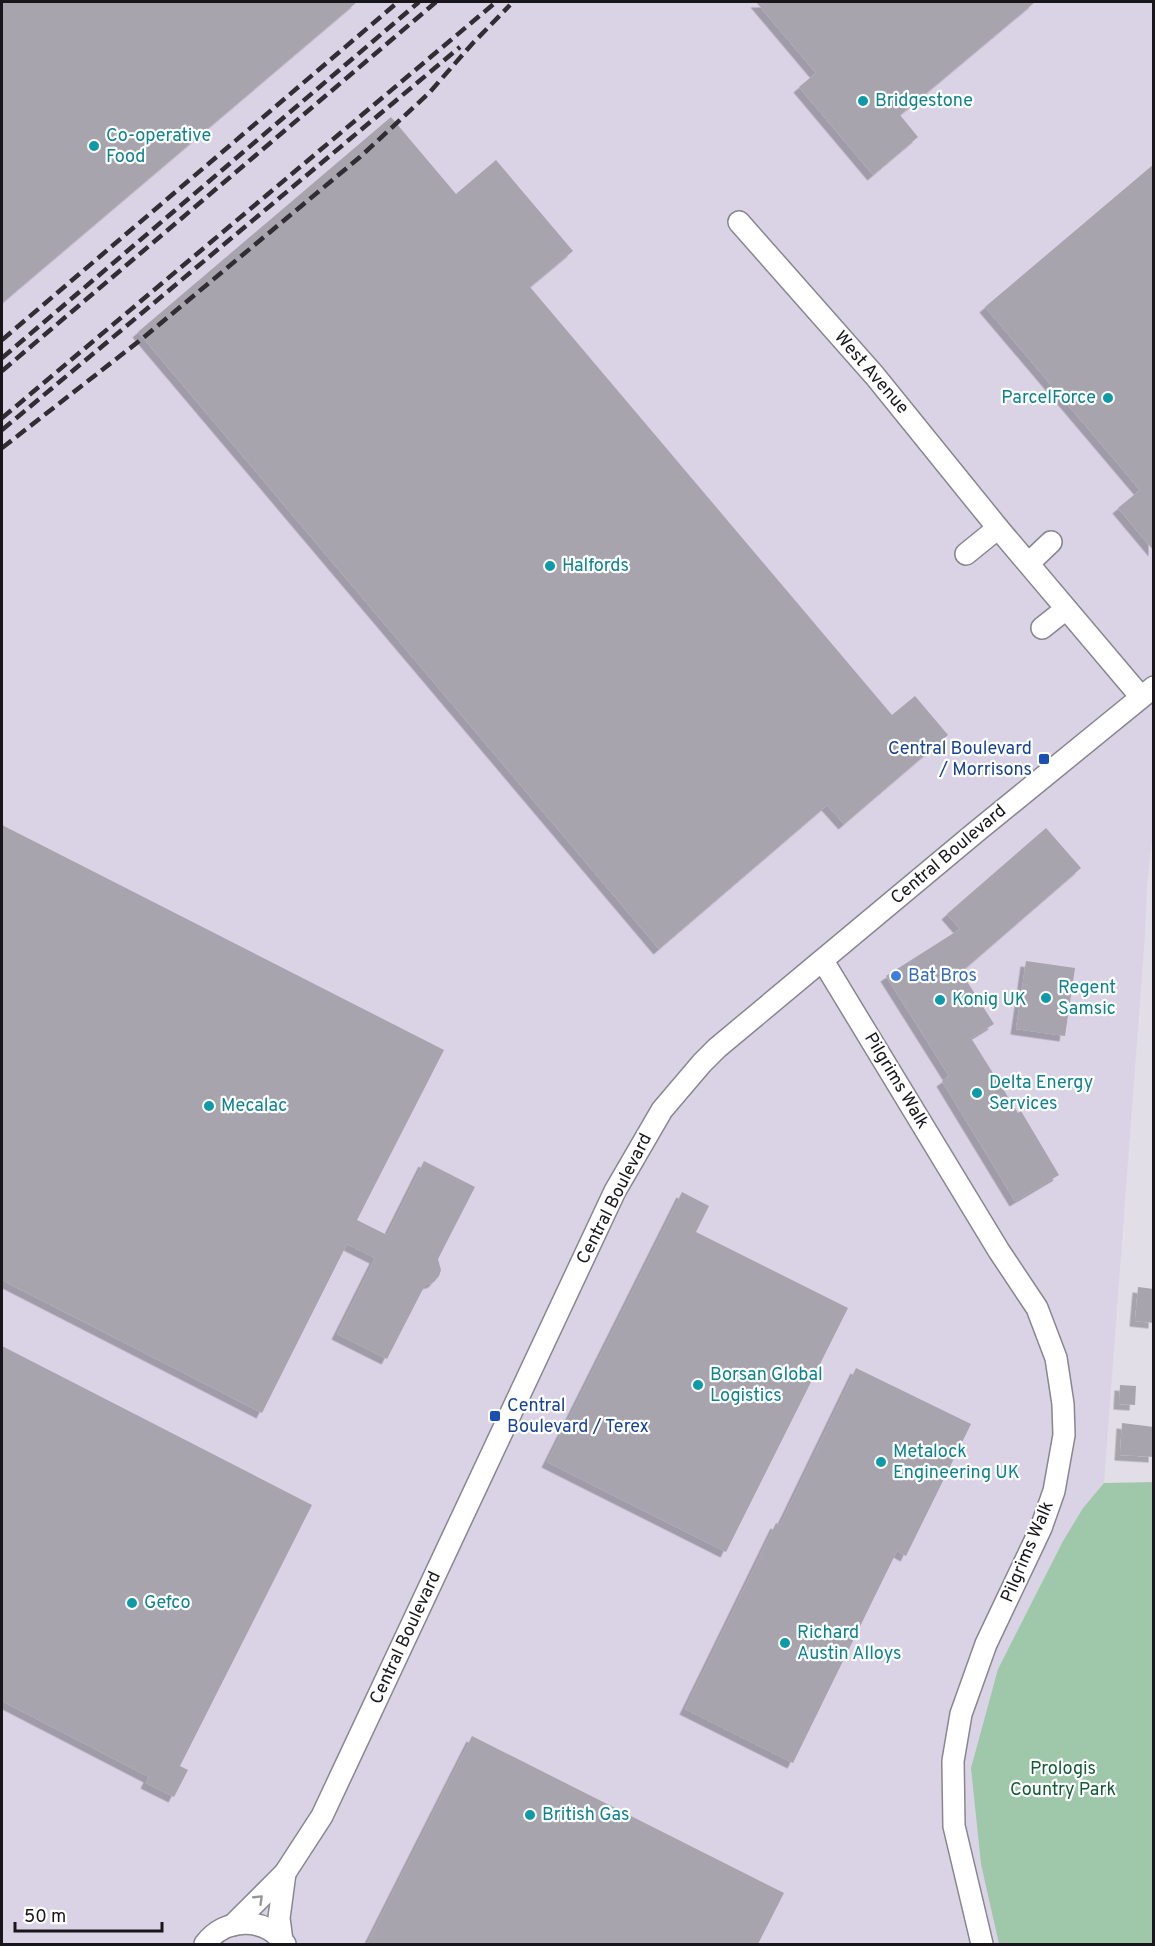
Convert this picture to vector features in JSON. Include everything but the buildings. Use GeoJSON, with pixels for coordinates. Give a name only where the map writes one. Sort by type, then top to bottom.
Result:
{"type":"FeatureCollection","features":[{"type":"Feature","properties":{"kind":"street","name":"West Avenue"},"geometry":{"type":"LineString","coordinates":[[739,222],[875,376],[1066,609],[1147,692]]}},
{"type":"Feature","properties":{"kind":"street"},"geometry":{"type":"LineString","coordinates":[[966,554],[998,528]]}},
{"type":"Feature","properties":{"kind":"street"},"geometry":{"type":"LineString","coordinates":[[1029,563],[1051,542]]}},
{"type":"Feature","properties":{"kind":"street"},"geometry":{"type":"LineString","coordinates":[[1042,628],[1066,609]]}},
{"type":"Feature","properties":{"kind":"street","name":"Central Boulevard"},"geometry":{"type":"LineString","coordinates":[[205,1944],[218,1932],[233,1925],[285,1873],[322,1816],[615,1191],[662,1110],[702,1063],[976,832],[1147,692]]}},
{"type":"Feature","properties":{"kind":"street","name":"Pilgrims Walk"},"geometry":{"type":"LineString","coordinates":[[823,961],[999,1251],[1037,1308],[1056,1358],[1063,1404],[1064,1435],[1054,1491],[1041,1528],[986,1644],[961,1714],[953,1761],[954,1826],[982,1944]]}},
{"type":"Feature","properties":{"kind":"street","name":"Central Boulevard"},"geometry":{"type":"LineString","coordinates":[[284,1943],[279,1918],[285,1873]]}},
{"type":"Feature","properties":{"kind":"street"},"geometry":{"type":"LineString","coordinates":[[233,1925],[249,1923],[262,1926],[284,1943]]}},
{"type":"Feature","properties":{"kind":"shaded area"},"geometry":{"type":"Polygon","coordinates":[[[2,2],[1153,2],[1154,822],[1147,887],[1104,1483],[1083,1508],[1063,1541],[998,1669],[999,1944],[2,1944],[2,2]]]}},
{"type":"Feature","properties":{"kind":"green space","name":"Prologis Country Park"},"geometry":{"type":"Polygon","coordinates":[[[1153,1482],[1153,1944],[999,1944],[981,1864],[971,1768],[998,1669],[1063,1541],[1083,1508],[1104,1483],[1153,1482]]]}},
{"type":"Feature","properties":{"kind":"railway"},"geometry":{"type":"LineString","coordinates":[[2,340],[398,2]]}},
{"type":"Feature","properties":{"kind":"railway"},"geometry":{"type":"LineString","coordinates":[[2,358],[419,2]]}},
{"type":"Feature","properties":{"kind":"railway"},"geometry":{"type":"LineString","coordinates":[[2,371],[436,2]]}},
{"type":"Feature","properties":{"kind":"railway"},"geometry":{"type":"LineString","coordinates":[[2,418],[496,2]]}},
{"type":"Feature","properties":{"kind":"railway"},"geometry":{"type":"LineString","coordinates":[[2,448],[143,338],[360,157],[429,93],[510,5]]}},
{"type":"Feature","properties":{"kind":"railway"},"geometry":{"type":"LineString","coordinates":[[2,430],[460,47]]}},
{"type":"Feature","properties":{"kind":"place","name":"Bridgestone"},"geometry":{"type":"Point","coordinates":[863,101]}},
{"type":"Feature","properties":{"kind":"place","name":"Co-operative Food"},"geometry":{"type":"Point","coordinates":[94,146]}},
{"type":"Feature","properties":{"kind":"place","name":"ParcelForce"},"geometry":{"type":"Point","coordinates":[1108,398]}},
{"type":"Feature","properties":{"kind":"place","name":"Halfords"},"geometry":{"type":"Point","coordinates":[550,566]}},
{"type":"Feature","properties":{"kind":"place","name":"Central Boulevard / Morrisons"},"geometry":{"type":"Point","coordinates":[1044,759]}},
{"type":"Feature","properties":{"kind":"place","name":"Bat Bros"},"geometry":{"type":"Point","coordinates":[896,976]}},
{"type":"Feature","properties":{"kind":"place","name":"Regent Samsic"},"geometry":{"type":"Point","coordinates":[1046,998]}},
{"type":"Feature","properties":{"kind":"place","name":"Konig UK"},"geometry":{"type":"Point","coordinates":[940,1000]}},
{"type":"Feature","properties":{"kind":"place","name":"Delta Energy Services"},"geometry":{"type":"Point","coordinates":[977,1093]}},
{"type":"Feature","properties":{"kind":"place","name":"Mecalac"},"geometry":{"type":"Point","coordinates":[209,1106]}},
{"type":"Feature","properties":{"kind":"place","name":"Borsan Global Logistics"},"geometry":{"type":"Point","coordinates":[698,1385]}},
{"type":"Feature","properties":{"kind":"place","name":"Central Boulevard / Terex"},"geometry":{"type":"Point","coordinates":[495,1416]}},
{"type":"Feature","properties":{"kind":"place","name":"Metalock Engineering UK"},"geometry":{"type":"Point","coordinates":[881,1462]}},
{"type":"Feature","properties":{"kind":"place","name":"Gefco"},"geometry":{"type":"Point","coordinates":[132,1603]}},
{"type":"Feature","properties":{"kind":"place","name":"Richard Austin Alloys"},"geometry":{"type":"Point","coordinates":[785,1643]}},
{"type":"Feature","properties":{"kind":"place","name":"British Gas"},"geometry":{"type":"Point","coordinates":[530,1815]}}]}
